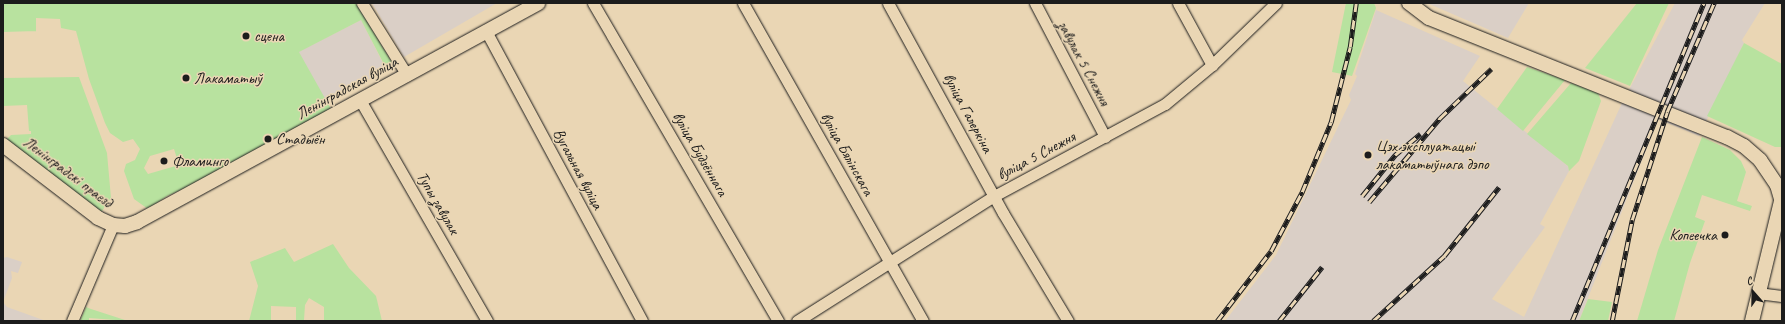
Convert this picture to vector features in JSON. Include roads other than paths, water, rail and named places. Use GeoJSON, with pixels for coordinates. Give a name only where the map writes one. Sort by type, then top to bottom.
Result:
{"type":"FeatureCollection","features":[{"type":"Feature","properties":{"kind":"street"},"geometry":{"type":"LineString","coordinates":[[362,3],[407,75]]}},
{"type":"Feature","properties":{"kind":"street","name":"Ленінградская вуліца"},"geometry":{"type":"LineString","coordinates":[[113,225],[137,222],[538,3]]}},
{"type":"Feature","properties":{"kind":"street","name":"вуліца Будзённага"},"geometry":{"type":"LineString","coordinates":[[594,3],[778,321]]}},
{"type":"Feature","properties":{"kind":"street","name":"вуліца Бялінскага"},"geometry":{"type":"LineString","coordinates":[[743,3],[923,321]]}},
{"type":"Feature","properties":{"kind":"street","name":"вуліца Галеркіна"},"geometry":{"type":"LineString","coordinates":[[888,3],[994,196],[1068,321]]}},
{"type":"Feature","properties":{"kind":"street","name":"завулак 5 Снежня"},"geometry":{"type":"LineString","coordinates":[[1035,3],[1105,137]]}},
{"type":"Feature","properties":{"kind":"street"},"geometry":{"type":"LineString","coordinates":[[1178,3],[1212,65]]}},
{"type":"Feature","properties":{"kind":"street","name":"вуліца 5 Снежня"},"geometry":{"type":"LineString","coordinates":[[797,321],[994,196],[1165,104],[1212,65],[1276,3]]}},
{"type":"Feature","properties":{"kind":"street"},"geometry":{"type":"LineString","coordinates":[[1409,3],[1429,18],[1727,137],[1744,146],[1760,160],[1776,185],[1781,204],[1757,293],[1752,321]]}},
{"type":"Feature","properties":{"kind":"street","name":"Вугальная вуліца"},"geometry":{"type":"LineString","coordinates":[[486,31],[642,321]]}},
{"type":"Feature","properties":{"kind":"street","name":"Тупы завулак"},"geometry":{"type":"LineString","coordinates":[[360,100],[487,321]]}},
{"type":"Feature","properties":{"kind":"street","name":"Ленінградскі праезд"},"geometry":{"type":"LineString","coordinates":[[3,145],[98,218],[113,225]]}},
{"type":"Feature","properties":{"kind":"street"},"geometry":{"type":"LineString","coordinates":[[72,321],[113,225]]}},
{"type":"Feature","properties":{"kind":"street"},"geometry":{"type":"LineString","coordinates":[[1757,293],[1782,296]]}},
{"type":"Feature","properties":{"kind":"railway"},"geometry":{"type":"LineString","coordinates":[[1217,321],[1271,251],[1302,192],[1331,122],[1350,47],[1356,3]]}},
{"type":"Feature","properties":{"kind":"railway"},"geometry":{"type":"LineString","coordinates":[[1572,321],[1704,3]]}},
{"type":"Feature","properties":{"kind":"railway"},"geometry":{"type":"LineString","coordinates":[[1612,321],[1632,220],[1667,112],[1714,3]]}},
{"type":"Feature","properties":{"kind":"railway"},"geometry":{"type":"LineString","coordinates":[[1369,202],[1440,118],[1491,69]]}},
{"type":"Feature","properties":{"kind":"railway"},"geometry":{"type":"LineString","coordinates":[[1362,196],[1395,155],[1420,134]]}},
{"type":"Feature","properties":{"kind":"railway"},"geometry":{"type":"LineString","coordinates":[[1373,321],[1444,256],[1499,187]]}},
{"type":"Feature","properties":{"kind":"railway"},"geometry":{"type":"LineString","coordinates":[[1279,321],[1322,267]]}},
{"type":"Feature","properties":{"kind":"place","name":"сцена"},"geometry":{"type":"Point","coordinates":[246,36]}},
{"type":"Feature","properties":{"kind":"place","name":"Лакаматыў"},"geometry":{"type":"Point","coordinates":[186,78]}},
{"type":"Feature","properties":{"kind":"place","name":"Стадыён"},"geometry":{"type":"Point","coordinates":[268,139]}},
{"type":"Feature","properties":{"kind":"place","name":"Цэх эксплуатацыі лакаматыўнага дэпо"},"geometry":{"type":"Point","coordinates":[1368,155]}},
{"type":"Feature","properties":{"kind":"place","name":"Фламинго"},"geometry":{"type":"Point","coordinates":[164,161]}},
{"type":"Feature","properties":{"kind":"place","name":"Копеечка"},"geometry":{"type":"Point","coordinates":[1725,235]}}]}
